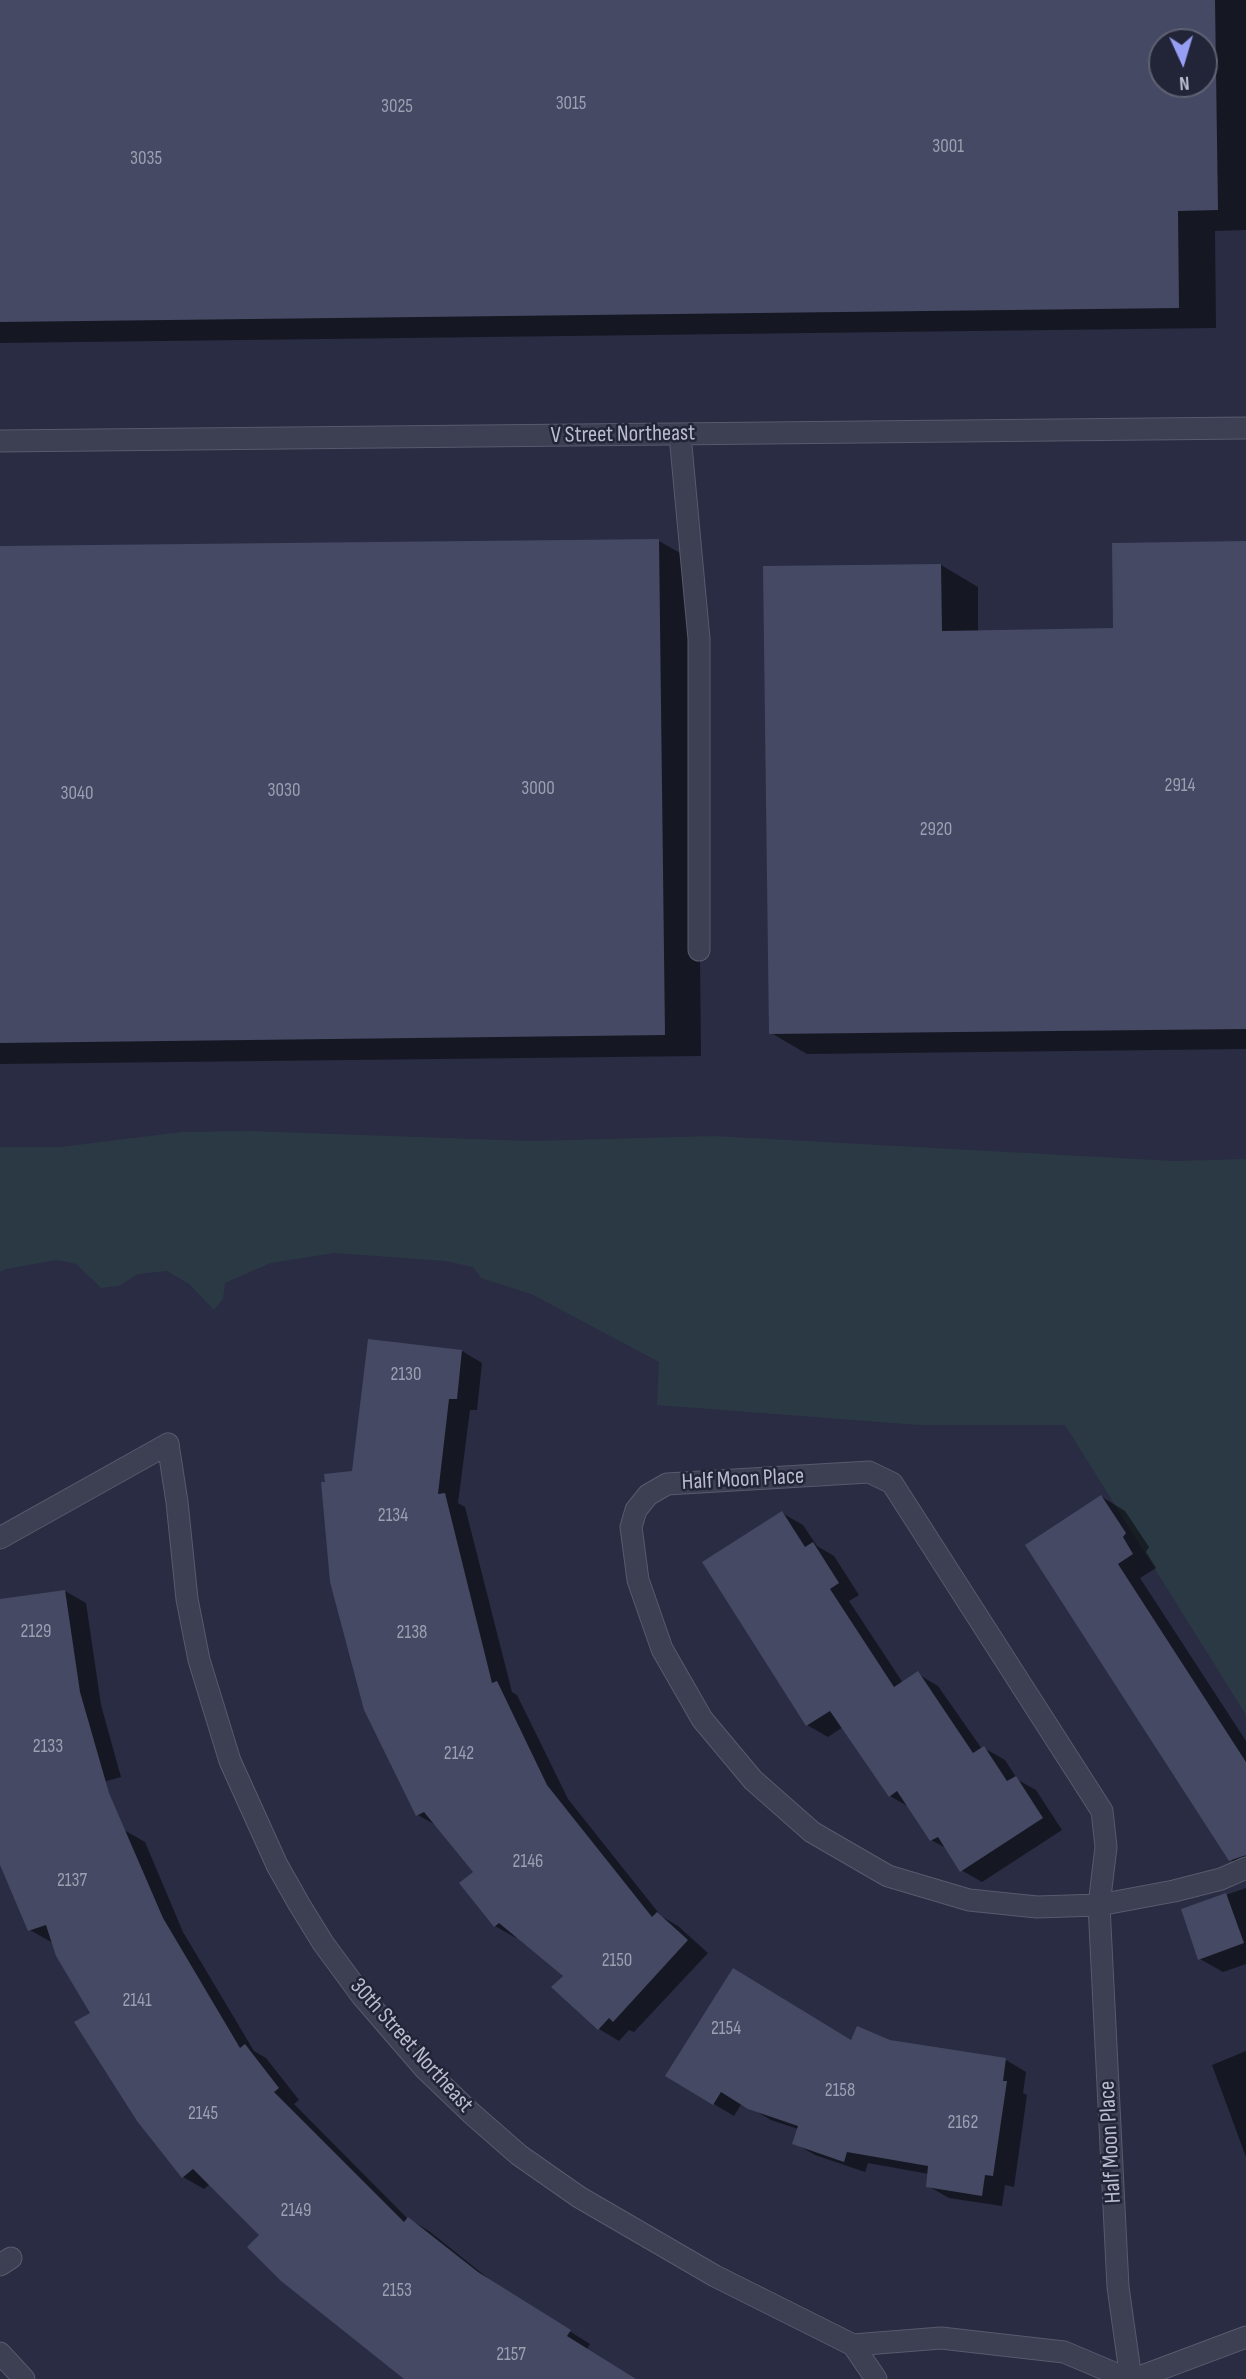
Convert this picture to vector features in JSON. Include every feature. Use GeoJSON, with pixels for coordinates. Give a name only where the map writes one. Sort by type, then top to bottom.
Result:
{"type":"FeatureCollection","features":[{"type":"Feature","properties":{"kind":"street","name":"V Street Northeast"},"geometry":{"type":"LineString","coordinates":[[0,441],[1246,428]]}},
{"type":"Feature","properties":{"kind":"street"},"geometry":{"type":"LineString","coordinates":[[680,435],[699,639],[699,950]]}},
{"type":"Feature","properties":{"kind":"street","name":"30th Street Northeast"},"geometry":{"type":"LineString","coordinates":[[0,1538],[168,1444],[199,1660],[227,1751],[247,1803],[277,1865],[323,1943],[362,1996],[425,2070],[519,2155],[579,2197],[703,2269],[853,2345],[876,2379]]}},
{"type":"Feature","properties":{"kind":"street","name":"Half Moon Place"},"geometry":{"type":"LineString","coordinates":[[1131,2379],[1118,2287],[1099,1905],[1106,1847],[1102,1811],[892,1483],[869,1472],[667,1484],[648,1495],[636,1510],[631,1527],[638,1580],[662,1649],[702,1719],[753,1780],[812,1832],[888,1876],[969,1900],[1037,1907],[1099,1905],[1174,1891],[1221,1879],[1246,1868]]}},
{"type":"Feature","properties":{"kind":"street"},"geometry":{"type":"LineString","coordinates":[[853,2345],[941,2338],[1064,2352],[1131,2379],[1246,2337]]}},
{"type":"Feature","properties":{"kind":"street"},"geometry":{"type":"LineString","coordinates":[[0,2353],[24,2379]]}},
{"type":"Feature","properties":{"kind":"shaded area"},"geometry":{"type":"Polygon","coordinates":[[[250,1131],[532,1141],[714,1136],[1174,1161],[1246,1159],[1246,1715],[1065,1425],[919,1425],[657,1405],[659,1362],[531,1294],[481,1278],[473,1267],[445,1261],[334,1253],[271,1263],[225,1283],[223,1299],[214,1310],[189,1284],[167,1271],[138,1274],[119,1286],[101,1288],[76,1264],[57,1260],[0,1272],[0,1147],[60,1147],[182,1132],[250,1131]]]}},
{"type":"Feature","properties":{"kind":"building"},"geometry":{"type":"Polygon","coordinates":[[[0,0],[1215,0],[1215,28],[1148,28],[1148,98],[1216,98],[1218,210],[1178,211],[1179,308],[0,322],[0,0]]]}},
{"type":"Feature","properties":{"kind":"building"},"geometry":{"type":"Polygon","coordinates":[[[659,539],[665,1035],[0,1043],[0,546],[659,539]]]}},
{"type":"Feature","properties":{"kind":"building"},"geometry":{"type":"Polygon","coordinates":[[[1246,541],[1246,1029],[769,1034],[763,566],[941,564],[942,631],[1113,628],[1112,543],[1246,541]]]}},
{"type":"Feature","properties":{"kind":"building"},"geometry":{"type":"Polygon","coordinates":[[[368,1339],[462,1350],[457,1399],[449,1399],[438,1494],[445,1493],[492,1683],[497,1681],[547,1785],[652,1917],[657,1912],[688,1940],[613,2022],[609,2018],[598,2030],[551,1987],[563,1976],[499,1923],[494,1927],[459,1883],[473,1872],[424,1812],[416,1816],[364,1710],[330,1582],[321,1482],[325,1482],[324,1474],[352,1471],[368,1339]]]}},
{"type":"Feature","properties":{"kind":"building"},"geometry":{"type":"Polygon","coordinates":[[[1101,1495],[1126,1533],[1123,1537],[1133,1554],[1118,1564],[1246,1762],[1246,1855],[1229,1861],[1025,1545],[1101,1495]]]}},
{"type":"Feature","properties":{"kind":"building"},"geometry":{"type":"Polygon","coordinates":[[[782,1511],[805,1547],[813,1542],[839,1583],[830,1589],[894,1687],[918,1671],[973,1753],[984,1746],[1007,1781],[1016,1776],[1043,1818],[960,1872],[938,1837],[930,1841],[897,1791],[889,1797],[830,1711],[806,1726],[702,1562],[782,1511]]]}},
{"type":"Feature","properties":{"kind":"building"},"geometry":{"type":"Polygon","coordinates":[[[65,1590],[80,1692],[109,1793],[163,1918],[240,2048],[245,2044],[279,2088],[274,2092],[404,2222],[408,2217],[478,2272],[571,2330],[567,2336],[636,2379],[404,2379],[281,2281],[247,2247],[259,2235],[193,2169],[182,2178],[137,2121],[74,2022],[90,2013],[56,1956],[46,1925],[28,1931],[0,1865],[0,1599],[65,1590]]]}},
{"type":"Feature","properties":{"kind":"building"},"geometry":{"type":"Polygon","coordinates":[[[1226,1893],[1244,1943],[1198,1960],[1181,1909],[1226,1893]]]}},
{"type":"Feature","properties":{"kind":"building"},"geometry":{"type":"Polygon","coordinates":[[[733,1968],[851,2040],[857,2026],[890,2040],[1006,2058],[1003,2081],[1007,2081],[993,2176],[985,2175],[982,2196],[926,2187],[928,2166],[847,2152],[844,2162],[792,2144],[798,2126],[748,2109],[721,2092],[713,2105],[665,2076],[733,1968]]]}}]}
